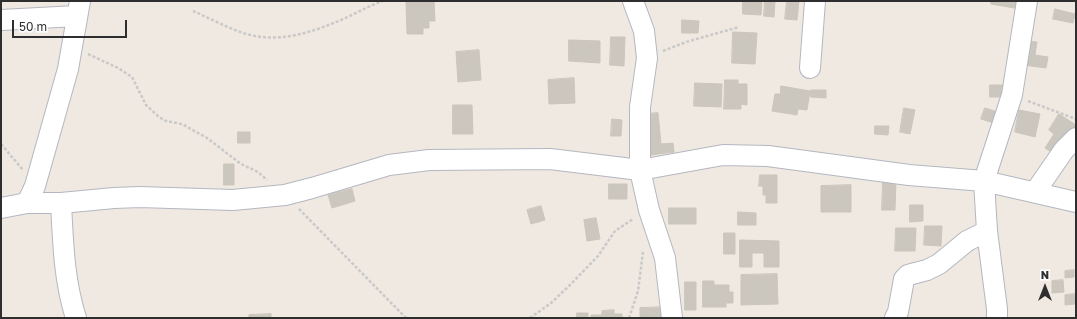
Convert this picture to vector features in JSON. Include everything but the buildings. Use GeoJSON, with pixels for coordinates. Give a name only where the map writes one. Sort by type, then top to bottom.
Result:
{"type":"FeatureCollection","features":[{"type":"Feature","properties":{"kind":"street"},"geometry":{"type":"LineString","coordinates":[[633,1],[644,30],[647,58],[640,107],[640,170],[651,215],[665,258],[672,318]]}},
{"type":"Feature","properties":{"kind":"street"},"geometry":{"type":"LineString","coordinates":[[810,68],[815,1]]}},
{"type":"Feature","properties":{"kind":"street"},"geometry":{"type":"LineString","coordinates":[[997,318],[987,231],[984,181],[1012,95],[1027,1]]}},
{"type":"Feature","properties":{"kind":"street"},"geometry":{"type":"LineString","coordinates":[[1,20],[78,9],[68,69],[31,194]]}},
{"type":"Feature","properties":{"kind":"street"},"geometry":{"type":"LineString","coordinates":[[1035,192],[1064,150],[1076,138]]}},
{"type":"Feature","properties":{"kind":"street"},"geometry":{"type":"LineString","coordinates":[[1,208],[31,194],[61,203],[140,197],[233,200],[285,195],[389,165],[428,160],[550,159],[640,170],[723,155],[768,156],[909,175],[984,181],[1076,202]]}},
{"type":"Feature","properties":{"kind":"street"},"geometry":{"type":"LineString","coordinates":[[61,203],[65,271],[70,300],[76,318]]}},
{"type":"Feature","properties":{"kind":"street"},"geometry":{"type":"LineString","coordinates":[[894,318],[898,312],[904,279],[908,275],[927,270],[939,264],[967,241],[987,231]]}},
{"type":"Feature","properties":{"kind":"path"},"geometry":{"type":"LineString","coordinates":[[193,11],[244,33],[268,38],[285,38],[341,20],[383,1]]}},
{"type":"Feature","properties":{"kind":"path"},"geometry":{"type":"LineString","coordinates":[[647,58],[686,42],[739,27]]}},
{"type":"Feature","properties":{"kind":"path"},"geometry":{"type":"LineString","coordinates":[[72,47],[126,72],[132,77],[146,105],[154,113],[166,121],[182,124],[207,138],[241,164],[258,172],[285,195],[406,318]]}},
{"type":"Feature","properties":{"kind":"path"},"geometry":{"type":"LineString","coordinates":[[1012,95],[1076,119]]}},
{"type":"Feature","properties":{"kind":"path"},"geometry":{"type":"LineString","coordinates":[[1,144],[7,150],[31,194]]}},
{"type":"Feature","properties":{"kind":"path"},"geometry":{"type":"LineString","coordinates":[[530,318],[551,303],[570,285],[598,256],[615,231],[623,224],[651,215]]}},
{"type":"Feature","properties":{"kind":"path"},"geometry":{"type":"LineString","coordinates":[[629,318],[638,291],[645,237],[651,215]]}}]}
